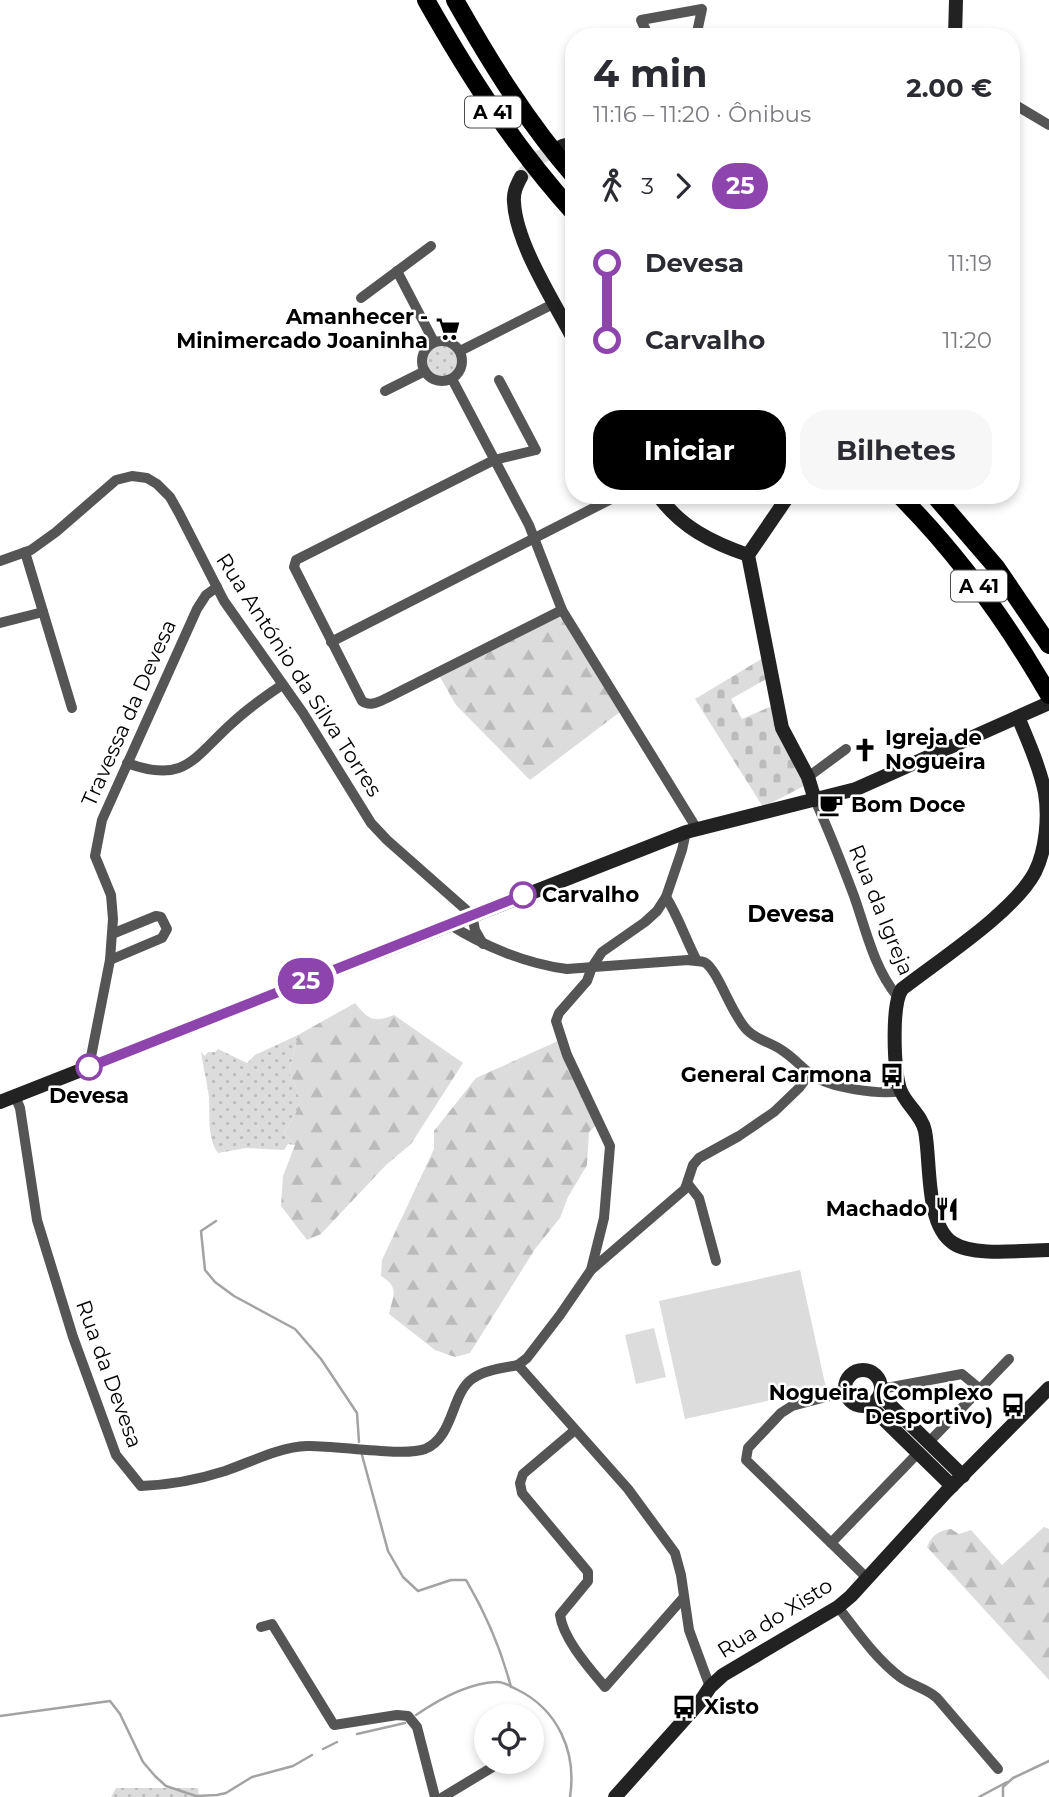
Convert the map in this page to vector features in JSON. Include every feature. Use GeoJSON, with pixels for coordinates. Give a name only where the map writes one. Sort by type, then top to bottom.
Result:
{"type":"FeatureCollection","features":[{"type":"Feature","properties":{"kind":"highway","name":"A 41"},"geometry":{"type":"LineString","coordinates":[[426,0],[495,115],[525,156],[565,203]]}},
{"type":"Feature","properties":{"kind":"highway","name":"A 41"},"geometry":{"type":"LineString","coordinates":[[455,0],[510,93],[565,165]]}},
{"type":"Feature","properties":{"kind":"highway","name":"A 41"},"geometry":{"type":"LineString","coordinates":[[908,504],[981,589],[1017,641],[1048,696]]}},
{"type":"Feature","properties":{"kind":"highway","name":"A 41"},"geometry":{"type":"LineString","coordinates":[[942,504],[1001,574],[1049,645]]}},
{"type":"Feature","properties":{"kind":"street"},"geometry":{"type":"LineString","coordinates":[[955,28],[956,0]]}},
{"type":"Feature","properties":{"kind":"street"},"geometry":{"type":"LineString","coordinates":[[645,28],[641,20],[702,9],[698,28]]}},
{"type":"Feature","properties":{"kind":"street"},"geometry":{"type":"LineString","coordinates":[[1020,108],[1049,125]]}},
{"type":"Feature","properties":{"kind":"street"},"geometry":{"type":"LineString","coordinates":[[521,177],[514,191],[513,203],[522,239],[565,322]]}},
{"type":"Feature","properties":{"kind":"street"},"geometry":{"type":"LineString","coordinates":[[361,298],[431,246]]}},
{"type":"Feature","properties":{"kind":"street"},"geometry":{"type":"LineString","coordinates":[[397,271],[434,342]]}},
{"type":"Feature","properties":{"kind":"street"},"geometry":{"type":"LineString","coordinates":[[460,351],[555,303]]}},
{"type":"Feature","properties":{"kind":"street"},"geometry":{"type":"LineString","coordinates":[[434,342],[452,343],[460,351],[462,366],[452,379],[438,381],[425,371],[423,355],[434,342]]}},
{"type":"Feature","properties":{"kind":"street"},"geometry":{"type":"LineString","coordinates":[[385,391],[425,371]]}},
{"type":"Feature","properties":{"kind":"street"},"geometry":{"type":"LineString","coordinates":[[452,379],[535,538],[551,587],[562,610],[691,831]]}},
{"type":"Feature","properties":{"kind":"street"},"geometry":{"type":"LineString","coordinates":[[499,380],[536,450],[494,460],[296,560],[294,568],[362,701],[366,704],[373,704],[562,610]]}},
{"type":"Feature","properties":{"kind":"street","name":"Rua António da Silva Torres"},"geometry":{"type":"LineString","coordinates":[[0,561],[25,552],[56,532],[116,480],[132,475],[147,478],[157,484],[170,497],[238,623],[313,729],[372,823],[387,840],[472,915]]}},
{"type":"Feature","properties":{"kind":"street"},"geometry":{"type":"LineString","coordinates":[[331,642],[601,504]]}},
{"type":"Feature","properties":{"kind":"street"},"geometry":{"type":"LineString","coordinates":[[665,504],[690,528],[716,544],[748,555]]}},
{"type":"Feature","properties":{"kind":"street"},"geometry":{"type":"LineString","coordinates":[[783,504],[748,555],[782,728],[808,777],[816,800]]}},
{"type":"Feature","properties":{"kind":"street"},"geometry":{"type":"LineString","coordinates":[[25,552],[72,708]]}},
{"type":"Feature","properties":{"kind":"street","name":"Travessa da Devesa"},"geometry":{"type":"LineString","coordinates":[[89,1067],[110,960],[112,934],[111,895],[95,856],[102,820],[197,609],[217,587]]}},
{"type":"Feature","properties":{"kind":"street"},"geometry":{"type":"LineString","coordinates":[[0,623],[43,612]]}},
{"type":"Feature","properties":{"kind":"street"},"geometry":{"type":"LineString","coordinates":[[127,763],[148,771],[177,768],[191,763],[246,710],[282,685]]}},
{"type":"Feature","properties":{"kind":"street"},"geometry":{"type":"LineString","coordinates":[[0,1102],[691,831],[856,789],[887,777],[1018,717],[1048,696]]}},
{"type":"Feature","properties":{"kind":"street"},"geometry":{"type":"LineString","coordinates":[[1018,717],[1045,793],[1046,823],[1035,872],[1019,894],[999,914],[902,989],[897,996],[897,1066],[901,1091],[924,1126],[934,1212],[941,1230],[953,1243],[976,1250],[1049,1250]]}},
{"type":"Feature","properties":{"kind":"street"},"geometry":{"type":"LineString","coordinates":[[808,777],[845,749]]}},
{"type":"Feature","properties":{"kind":"street","name":"Rua da Igreja"},"geometry":{"type":"LineString","coordinates":[[816,800],[870,946],[888,985],[897,996]]}},
{"type":"Feature","properties":{"kind":"street"},"geometry":{"type":"LineString","coordinates":[[591,1270],[604,1218],[610,1146],[567,1055],[556,1021],[559,1013],[587,981],[602,952],[645,922],[666,897],[691,831]]}},
{"type":"Feature","properties":{"kind":"street"},"geometry":{"type":"LineString","coordinates":[[666,897],[680,920],[683,934],[698,961]]}},
{"type":"Feature","properties":{"kind":"street"},"geometry":{"type":"LineString","coordinates":[[472,915],[475,930],[483,944]]}},
{"type":"Feature","properties":{"kind":"street"},"geometry":{"type":"LineString","coordinates":[[110,960],[162,938],[167,929],[161,917],[156,916],[112,934]]}},
{"type":"Feature","properties":{"kind":"street"},"geometry":{"type":"LineString","coordinates":[[449,925],[483,944],[553,967],[698,961],[709,966],[715,974],[735,1016],[747,1030],[763,1042],[781,1048],[814,1076],[861,1091],[885,1094],[901,1091]]}},
{"type":"Feature","properties":{"kind":"street"},"geometry":{"type":"LineString","coordinates":[[710,1687],[689,1630],[675,1553],[628,1489],[518,1364],[527,1358],[591,1270],[675,1199],[688,1184],[693,1165],[699,1158],[739,1136],[774,1112],[810,1073]]}},
{"type":"Feature","properties":{"kind":"street","name":"Rua da Devesa"},"geometry":{"type":"LineString","coordinates":[[15,1096],[20,1108],[37,1220],[72,1337],[116,1455],[141,1486],[188,1482],[281,1450],[305,1446],[406,1451],[425,1449],[439,1438],[454,1413],[463,1389],[471,1379],[518,1364]]}},
{"type":"Feature","properties":{"kind":"street"},"geometry":{"type":"LineString","coordinates":[[688,1184],[699,1198],[716,1261]]}},
{"type":"Feature","properties":{"kind":"street"},"geometry":{"type":"LineString","coordinates":[[831,1543],[1009,1359]]}},
{"type":"Feature","properties":{"kind":"street"},"geometry":{"type":"LineString","coordinates":[[957,1481],[923,1448],[877,1396],[877,1376],[863,1369],[853,1372],[845,1386],[848,1398],[857,1405],[877,1396],[962,1374],[980,1389]]}},
{"type":"Feature","properties":{"kind":"street","name":"Rua do Xisto"},"geometry":{"type":"LineString","coordinates":[[615,1797],[700,1702],[710,1687],[723,1675],[838,1607],[868,1579],[957,1481],[1049,1388]]}},
{"type":"Feature","properties":{"kind":"street"},"geometry":{"type":"LineString","coordinates":[[845,1392],[792,1406],[781,1413],[745,1454],[750,1465],[868,1579]]}},
{"type":"Feature","properties":{"kind":"street"},"geometry":{"type":"LineString","coordinates":[[575,1430],[523,1474],[520,1483],[522,1493],[588,1572],[589,1581],[560,1615],[561,1624],[586,1664],[605,1687],[684,1597]]}},
{"type":"Feature","properties":{"kind":"street"},"geometry":{"type":"LineString","coordinates":[[838,1607],[868,1646],[897,1674],[937,1698],[998,1769]]}},
{"type":"Feature","properties":{"kind":"street"},"geometry":{"type":"LineString","coordinates":[[261,1628],[272,1625],[334,1725],[397,1715],[408,1716],[417,1727],[435,1797]]}},
{"type":"Feature","properties":{"kind":"street"},"geometry":{"type":"LineString","coordinates":[[443,1797],[481,1774]]}},
{"type":"Feature","properties":{"kind":"green space"},"geometry":{"type":"Polygon","coordinates":[[[442,344],[453,349],[458,360],[453,371],[442,376],[431,371],[426,360],[431,349],[442,344]]]}},
{"type":"Feature","properties":{"kind":"green space"},"geometry":{"type":"Polygon","coordinates":[[[558,616],[620,712],[530,780],[456,705],[440,677],[558,616]]]}},
{"type":"Feature","properties":{"kind":"green space"},"geometry":{"type":"Polygon","coordinates":[[[763,658],[768,678],[731,699],[742,719],[774,705],[806,785],[763,807],[695,699],[763,658]]]}},
{"type":"Feature","properties":{"kind":"green space"},"geometry":{"type":"Polygon","coordinates":[[[355,1003],[372,1018],[381,1019],[394,1015],[463,1063],[411,1144],[386,1165],[321,1234],[307,1240],[281,1206],[283,1176],[295,1145],[284,1133],[299,1103],[289,1073],[298,1035],[355,1003]]]}},
{"type":"Feature","properties":{"kind":"green space"},"geometry":{"type":"Polygon","coordinates":[[[298,1035],[289,1073],[299,1103],[284,1133],[295,1145],[288,1144],[284,1150],[246,1148],[218,1153],[211,1133],[209,1097],[201,1052],[205,1056],[218,1049],[247,1063],[255,1055],[298,1035]]]}},
{"type":"Feature","properties":{"kind":"green space"},"geometry":{"type":"Polygon","coordinates":[[[558,1041],[596,1125],[589,1132],[587,1165],[568,1197],[560,1218],[535,1249],[470,1353],[455,1357],[435,1350],[389,1314],[394,1292],[391,1284],[381,1276],[382,1260],[434,1149],[434,1131],[476,1078],[558,1041]]]}},
{"type":"Feature","properties":{"kind":"green space"},"geometry":{"type":"Polygon","coordinates":[[[800,1270],[826,1388],[685,1419],[659,1301],[800,1270]]]}},
{"type":"Feature","properties":{"kind":"green space"},"geometry":{"type":"Polygon","coordinates":[[[654,1328],[666,1377],[636,1384],[625,1335],[654,1328]]]}},
{"type":"Feature","properties":{"kind":"green space"},"geometry":{"type":"Polygon","coordinates":[[[1044,1527],[1049,1529],[1049,1680],[927,1547],[936,1534],[943,1531],[951,1529],[959,1534],[971,1530],[1002,1565],[1044,1527]]]}},
{"type":"Feature","properties":{"kind":"green space"},"geometry":{"type":"Polygon","coordinates":[[[116,1788],[198,1788],[199,1797],[111,1797],[116,1788]]]}},
{"type":"Feature","properties":{"kind":"waterway"},"geometry":{"type":"LineString","coordinates":[[216,1221],[201,1231],[205,1270],[215,1282],[234,1296],[295,1329],[321,1359],[357,1413],[359,1442]]}},
{"type":"Feature","properties":{"kind":"waterway"},"geometry":{"type":"LineString","coordinates":[[362,1455],[388,1551],[403,1577],[418,1591],[451,1580],[466,1580],[492,1632],[511,1687]]}},
{"type":"Feature","properties":{"kind":"waterway"},"geometry":{"type":"LineString","coordinates":[[416,1715],[444,1698],[475,1685],[499,1682],[511,1686],[543,1708],[561,1734],[570,1764],[570,1797]]}},
{"type":"Feature","properties":{"kind":"waterway"},"geometry":{"type":"LineString","coordinates":[[0,1716],[110,1701],[120,1714],[143,1762],[155,1776],[166,1786],[196,1796],[226,1793],[252,1777],[293,1766],[312,1755]]}},
{"type":"Feature","properties":{"kind":"waterway"},"geometry":{"type":"LineString","coordinates":[[357,1734],[405,1723]]}},
{"type":"Feature","properties":{"kind":"waterway"},"geometry":{"type":"LineString","coordinates":[[323,1749],[337,1742]]}},
{"type":"Feature","properties":{"kind":"waterway"},"geometry":{"type":"LineString","coordinates":[[1003,1797],[1003,1787],[1013,1778],[1049,1761]]}},
{"type":"Feature","properties":{"kind":"waterway"},"geometry":{"type":"LineString","coordinates":[[979,1797],[1007,1782]]}},
{"type":"Feature","properties":{"kind":"tunnel"},"geometry":{"type":"LineString","coordinates":[[521,177],[538,158],[561,147]]}},
{"type":"Feature","properties":{"kind":"bus line","name":"25"},"geometry":{"type":"LineString","coordinates":[[89,1067],[523,895]]}},
{"type":"Feature","properties":{"kind":"place","name":"Amanhecer - Minimercado Joaninha"},"geometry":{"type":"Point","coordinates":[448,329]}},
{"type":"Feature","properties":{"kind":"place","name":"Igreja de Nogueira"},"geometry":{"type":"Point","coordinates":[865,750]}},
{"type":"Feature","properties":{"kind":"place","name":"Bom Doce"},"geometry":{"type":"Point","coordinates":[831,805]}},
{"type":"Feature","properties":{"kind":"place","name":"Carvalho"},"geometry":{"type":"Point","coordinates":[523,895]}},
{"type":"Feature","properties":{"kind":"place","name":"Devesa"},"geometry":{"type":"Point","coordinates":[89,1067]}},
{"type":"Feature","properties":{"kind":"place","name":"General Carmona"},"geometry":{"type":"Point","coordinates":[892,1075]}},
{"type":"Feature","properties":{"kind":"place","name":"Machado"},"geometry":{"type":"Point","coordinates":[947,1209]}},
{"type":"Feature","properties":{"kind":"place","name":"Nogueira (Complexo Desportivo)"},"geometry":{"type":"Point","coordinates":[1013,1405]}},
{"type":"Feature","properties":{"kind":"place","name":"Xisto"},"geometry":{"type":"Point","coordinates":[684,1707]}},
{"type":"Feature","properties":{"kind":"district","name":"Devesa"},"geometry":{"type":"Point","coordinates":[791,914]}}]}
